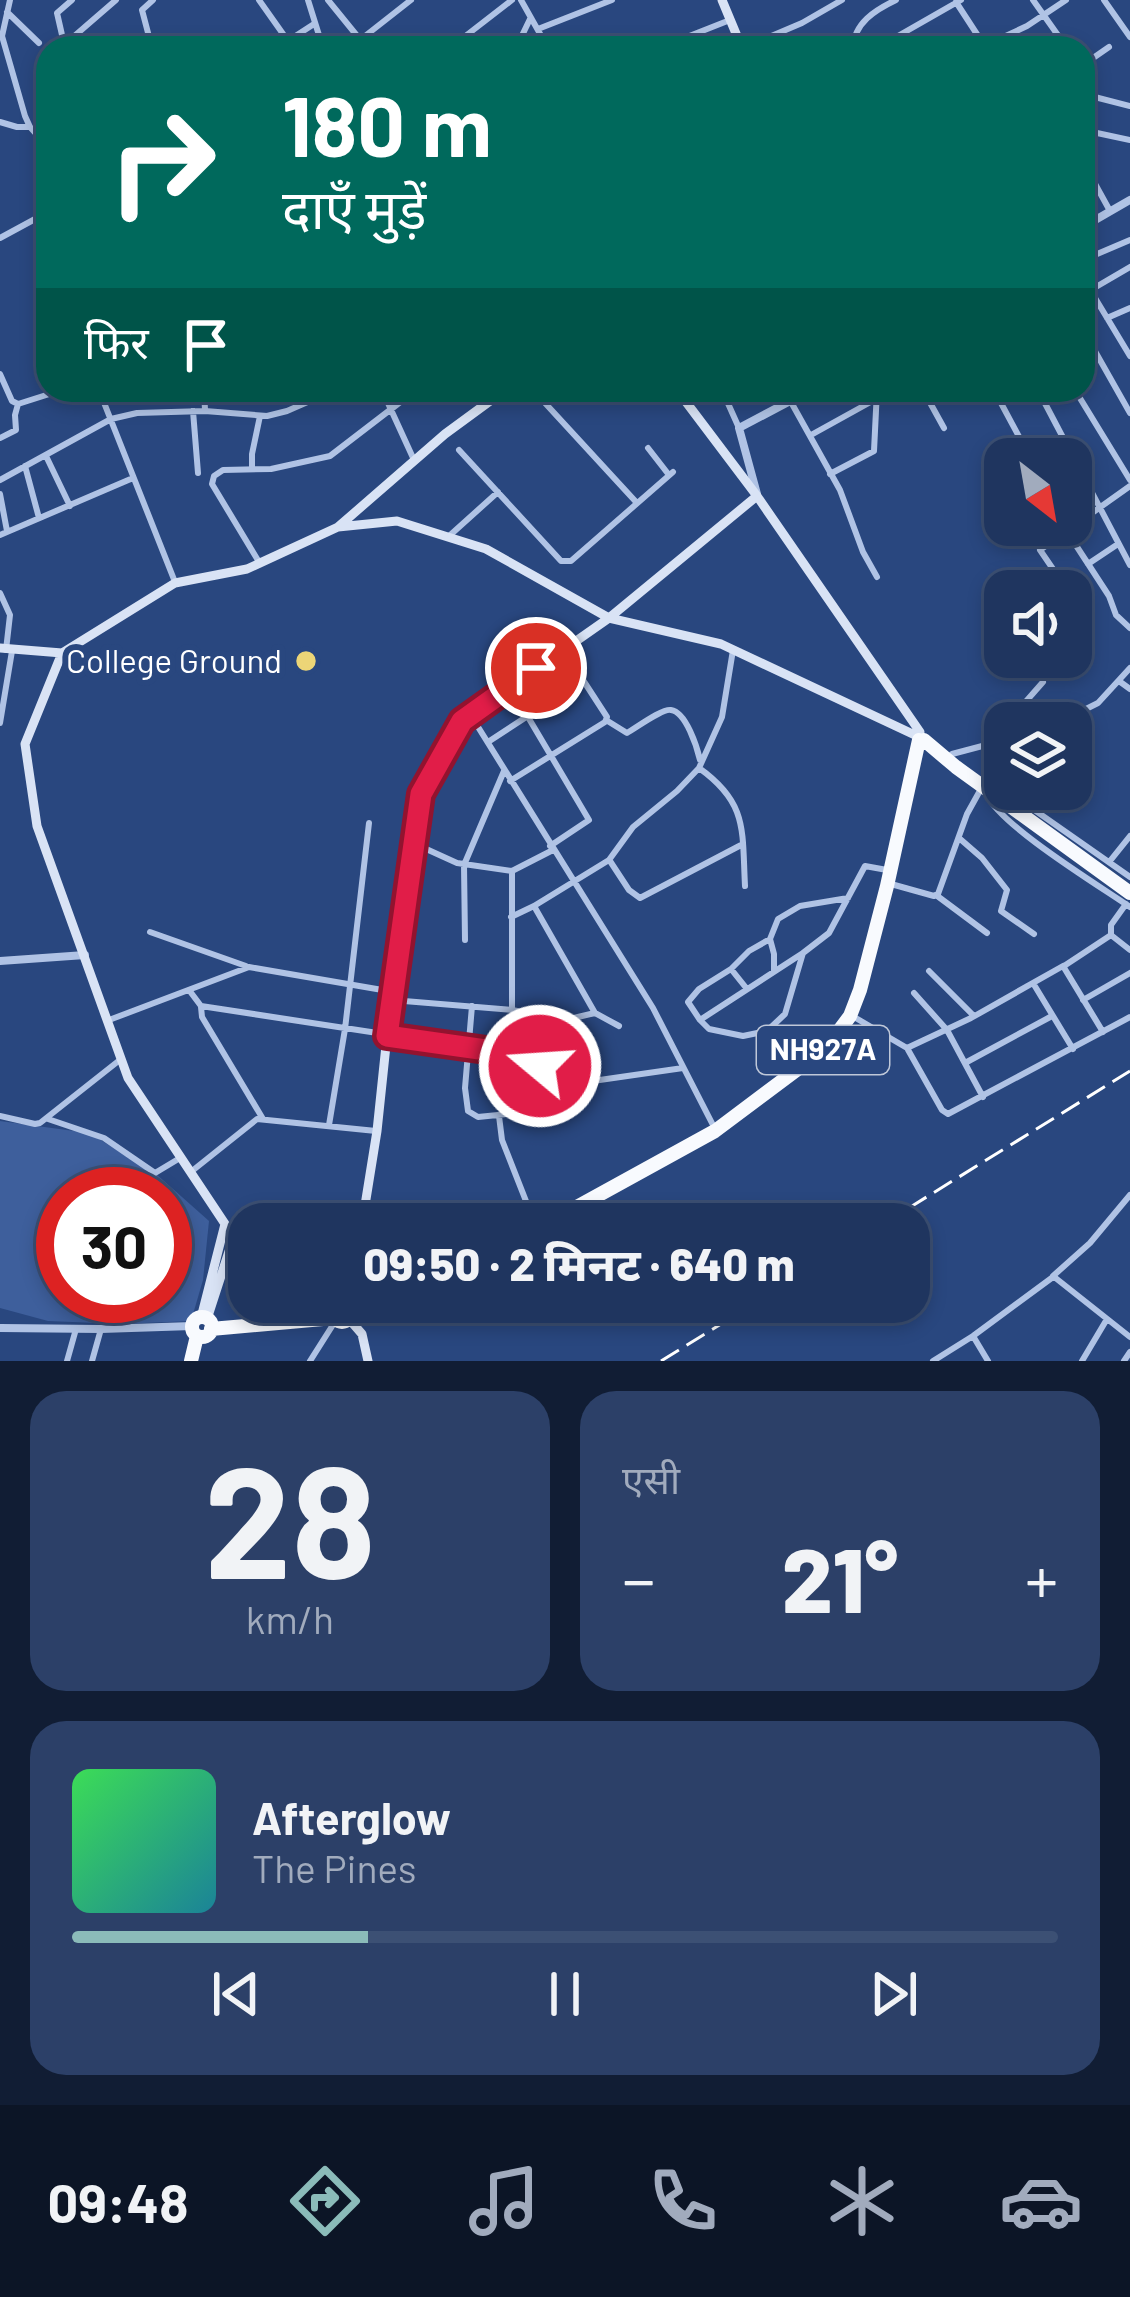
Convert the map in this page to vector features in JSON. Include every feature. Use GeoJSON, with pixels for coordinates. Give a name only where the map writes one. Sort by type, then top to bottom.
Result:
{"type":"FeatureCollection","features":[{"type":"Feature","properties":{"kind":"highway"},"geometry":{"type":"LineString","coordinates":[[922,738],[952,754],[984,782]]}},
{"type":"Feature","properties":{"kind":"highway"},"geometry":{"type":"LineString","coordinates":[[922,738],[984,783]]}},
{"type":"Feature","properties":{"kind":"highway","name":"NH927A"},"geometry":{"type":"LineString","coordinates":[[597,1203],[717,1134],[835,1048],[865,991],[922,738]]}},
{"type":"Feature","properties":{"kind":"highway"},"geometry":{"type":"LineString","coordinates":[[1018,810],[1129,902]]}},
{"type":"Feature","properties":{"kind":"highway"},"geometry":{"type":"LineString","coordinates":[[1025,810],[1130,880]]}},
{"type":"Feature","properties":{"kind":"highway","name":"NH927A"},"geometry":{"type":"LineString","coordinates":[[586,1203],[717,1134],[826,1048],[850,1016],[891,879]]}},
{"type":"Feature","properties":{"kind":"highway"},"geometry":{"type":"LineString","coordinates":[[203,1327],[237,1323]]}},
{"type":"Feature","properties":{"kind":"highway"},"geometry":{"type":"LineString","coordinates":[[203,1327],[243,1323]]}},
{"type":"Feature","properties":{"kind":"highway"},"geometry":{"type":"LineString","coordinates":[[193,1361],[203,1327]]}},
{"type":"Feature","properties":{"kind":"main road"},"geometry":{"type":"LineString","coordinates":[[722,0],[737,36]]}},
{"type":"Feature","properties":{"kind":"main road"},"geometry":{"type":"LineString","coordinates":[[6,649],[62,653],[175,583],[247,569],[338,527],[489,402]]}},
{"type":"Feature","properties":{"kind":"main road"},"geometry":{"type":"LineString","coordinates":[[685,402],[757,496],[922,738]]}},
{"type":"Feature","properties":{"kind":"main road"},"geometry":{"type":"LineString","coordinates":[[365,1203],[421,794],[462,721],[609,618],[757,496]]}},
{"type":"Feature","properties":{"kind":"main road"},"geometry":{"type":"LineString","coordinates":[[338,527],[397,521],[486,549],[609,618],[721,644],[922,738]]}},
{"type":"Feature","properties":{"kind":"main road"},"geometry":{"type":"LineString","coordinates":[[62,653],[25,744],[37,826],[133,1087],[185,1167]]}},
{"type":"Feature","properties":{"kind":"main road"},"geometry":{"type":"LineString","coordinates":[[192,1177],[228,1228]]}},
{"type":"Feature","properties":{"kind":"main road"},"geometry":{"type":"LineString","coordinates":[[203,1327],[225,1224]]}},
{"type":"Feature","properties":{"kind":"main road"},"geometry":{"type":"LineString","coordinates":[[203,1327],[228,1254]]}},
{"type":"Feature","properties":{"kind":"main road"},"geometry":{"type":"LineString","coordinates":[[353,1323],[362,1334],[368,1361]]}},
{"type":"Feature","properties":{"kind":"street"},"geometry":{"type":"LineString","coordinates":[[10,0],[2,36],[30,127],[36,133]]}},
{"type":"Feature","properties":{"kind":"street"},"geometry":{"type":"LineString","coordinates":[[63,36],[57,13],[72,0]]}},
{"type":"Feature","properties":{"kind":"street"},"geometry":{"type":"LineString","coordinates":[[76,36],[116,0]]}},
{"type":"Feature","properties":{"kind":"street"},"geometry":{"type":"LineString","coordinates":[[259,0],[284,36]]}},
{"type":"Feature","properties":{"kind":"street"},"geometry":{"type":"LineString","coordinates":[[308,0],[317,36]]}},
{"type":"Feature","properties":{"kind":"street"},"geometry":{"type":"LineString","coordinates":[[328,0],[357,36]]}},
{"type":"Feature","properties":{"kind":"street"},"geometry":{"type":"LineString","coordinates":[[365,36],[411,0]]}},
{"type":"Feature","properties":{"kind":"street"},"geometry":{"type":"LineString","coordinates":[[466,36],[512,0]]}},
{"type":"Feature","properties":{"kind":"street"},"geometry":{"type":"LineString","coordinates":[[538,29],[612,0]]}},
{"type":"Feature","properties":{"kind":"street"},"geometry":{"type":"LineString","coordinates":[[771,36],[842,0]]}},
{"type":"Feature","properties":{"kind":"street"},"geometry":{"type":"LineString","coordinates":[[855,36],[865,21],[896,0]]}},
{"type":"Feature","properties":{"kind":"street"},"geometry":{"type":"LineString","coordinates":[[1033,0],[1057,36]]}},
{"type":"Feature","properties":{"kind":"street"},"geometry":{"type":"LineString","coordinates":[[1006,36],[1066,0]]}},
{"type":"Feature","properties":{"kind":"street"},"geometry":{"type":"LineString","coordinates":[[1104,0],[1130,37]]}},
{"type":"Feature","properties":{"kind":"street"},"geometry":{"type":"LineString","coordinates":[[898,36],[958,1],[979,36]]}},
{"type":"Feature","properties":{"kind":"street"},"geometry":{"type":"LineString","coordinates":[[147,2],[142,10],[149,36]]}},
{"type":"Feature","properties":{"kind":"street"},"geometry":{"type":"LineString","coordinates":[[527,3],[542,36]]}},
{"type":"Feature","properties":{"kind":"street"},"geometry":{"type":"LineString","coordinates":[[7,11],[36,40]]}},
{"type":"Feature","properties":{"kind":"street"},"geometry":{"type":"LineString","coordinates":[[522,36],[532,16]]}},
{"type":"Feature","properties":{"kind":"street"},"geometry":{"type":"LineString","coordinates":[[689,36],[730,20]]}},
{"type":"Feature","properties":{"kind":"street"},"geometry":{"type":"LineString","coordinates":[[296,36],[314,24]]}},
{"type":"Feature","properties":{"kind":"street"},"geometry":{"type":"LineString","coordinates":[[1095,58],[1109,46]]}},
{"type":"Feature","properties":{"kind":"street"},"geometry":{"type":"LineString","coordinates":[[1095,96],[1130,106]]}},
{"type":"Feature","properties":{"kind":"street"},"geometry":{"type":"LineString","coordinates":[[0,122],[30,127]]}},
{"type":"Feature","properties":{"kind":"street"},"geometry":{"type":"LineString","coordinates":[[1095,133],[1130,140]]}},
{"type":"Feature","properties":{"kind":"street"},"geometry":{"type":"LineString","coordinates":[[1095,183],[1111,211]]}},
{"type":"Feature","properties":{"kind":"street"},"geometry":{"type":"LineString","coordinates":[[1095,220],[1130,200]]}},
{"type":"Feature","properties":{"kind":"street"},"geometry":{"type":"LineString","coordinates":[[0,238],[36,218]]}},
{"type":"Feature","properties":{"kind":"street"},"geometry":{"type":"LineString","coordinates":[[1095,255],[1130,240]]}},
{"type":"Feature","properties":{"kind":"street"},"geometry":{"type":"LineString","coordinates":[[1095,287],[1130,267]]}},
{"type":"Feature","properties":{"kind":"street"},"geometry":{"type":"LineString","coordinates":[[1095,300],[1130,356]]}},
{"type":"Feature","properties":{"kind":"street"},"geometry":{"type":"LineString","coordinates":[[1107,318],[1130,308]]}},
{"type":"Feature","properties":{"kind":"street"},"geometry":{"type":"LineString","coordinates":[[1095,351],[1130,413]]}},
{"type":"Feature","properties":{"kind":"street"},"geometry":{"type":"LineString","coordinates":[[0,374],[12,401],[18,404],[36,398]]}},
{"type":"Feature","properties":{"kind":"street"},"geometry":{"type":"LineString","coordinates":[[104,402],[175,583]]}},
{"type":"Feature","properties":{"kind":"street"},"geometry":{"type":"LineString","coordinates":[[205,402],[205,411]]}},
{"type":"Feature","properties":{"kind":"street"},"geometry":{"type":"LineString","coordinates":[[388,402],[414,460]]}},
{"type":"Feature","properties":{"kind":"street"},"geometry":{"type":"LineString","coordinates":[[260,563],[212,484],[214,476],[224,470],[271,469],[330,456],[400,402]]}},
{"type":"Feature","properties":{"kind":"street"},"geometry":{"type":"LineString","coordinates":[[544,402],[637,503]]}},
{"type":"Feature","properties":{"kind":"street"},"geometry":{"type":"LineString","coordinates":[[727,402],[757,496]]}},
{"type":"Feature","properties":{"kind":"street"},"geometry":{"type":"LineString","coordinates":[[739,428],[791,402],[841,490],[877,578]]}},
{"type":"Feature","properties":{"kind":"street"},"geometry":{"type":"LineString","coordinates":[[809,435],[864,402]]}},
{"type":"Feature","properties":{"kind":"street"},"geometry":{"type":"LineString","coordinates":[[830,474],[874,451],[876,402]]}},
{"type":"Feature","properties":{"kind":"street"},"geometry":{"type":"LineString","coordinates":[[930,402],[944,428]]}},
{"type":"Feature","properties":{"kind":"street"},"geometry":{"type":"LineString","coordinates":[[1000,402],[1020,438]]}},
{"type":"Feature","properties":{"kind":"street"},"geometry":{"type":"LineString","coordinates":[[1043,402],[1059,438]]}},
{"type":"Feature","properties":{"kind":"street"},"geometry":{"type":"LineString","coordinates":[[1083,402],[1130,483],[1092,511]]}},
{"type":"Feature","properties":{"kind":"street"},"geometry":{"type":"LineString","coordinates":[[0,480],[111,419],[193,411],[278,415],[304,403]]}},
{"type":"Feature","properties":{"kind":"street"},"geometry":{"type":"LineString","coordinates":[[0,438],[16,430],[18,404]]}},
{"type":"Feature","properties":{"kind":"street"},"geometry":{"type":"LineString","coordinates":[[193,411],[198,473]]}},
{"type":"Feature","properties":{"kind":"street"},"geometry":{"type":"LineString","coordinates":[[252,469],[260,416]]}},
{"type":"Feature","properties":{"kind":"street"},"geometry":{"type":"LineString","coordinates":[[459,451],[566,562],[671,473],[648,448]]}},
{"type":"Feature","properties":{"kind":"street"},"geometry":{"type":"LineString","coordinates":[[46,456],[70,506]]}},
{"type":"Feature","properties":{"kind":"street"},"geometry":{"type":"LineString","coordinates":[[26,466],[39,518]]}},
{"type":"Feature","properties":{"kind":"street"},"geometry":{"type":"LineString","coordinates":[[0,494],[4,533],[133,478]]}},
{"type":"Feature","properties":{"kind":"street"},"geometry":{"type":"LineString","coordinates":[[448,537],[498,492]]}},
{"type":"Feature","properties":{"kind":"street"},"geometry":{"type":"LineString","coordinates":[[1092,495],[1130,566]]}},
{"type":"Feature","properties":{"kind":"street"},"geometry":{"type":"LineString","coordinates":[[1088,564],[1118,544]]}},
{"type":"Feature","properties":{"kind":"street"},"geometry":{"type":"LineString","coordinates":[[1076,546],[1116,615],[1130,628]]}},
{"type":"Feature","properties":{"kind":"street"},"geometry":{"type":"LineString","coordinates":[[0,593],[10,615],[0,723]]}},
{"type":"Feature","properties":{"kind":"street"},"geometry":{"type":"LineString","coordinates":[[569,646],[605,720]]}},
{"type":"Feature","properties":{"kind":"street"},"geometry":{"type":"LineString","coordinates":[[511,916],[609,860],[634,827],[700,766],[722,717],[733,650]]}},
{"type":"Feature","properties":{"kind":"street"},"geometry":{"type":"LineString","coordinates":[[1092,706],[1130,668]]}},
{"type":"Feature","properties":{"kind":"street"},"geometry":{"type":"LineString","coordinates":[[487,743],[583,680]]}},
{"type":"Feature","properties":{"kind":"street"},"geometry":{"type":"LineString","coordinates":[[1119,681],[1130,689]]}},
{"type":"Feature","properties":{"kind":"street"},"geometry":{"type":"LineString","coordinates":[[1025,702],[1043,682]]}},
{"type":"Feature","properties":{"kind":"street"},"geometry":{"type":"LineString","coordinates":[[605,720],[626,733],[658,714],[675,711],[690,730],[700,766],[735,803],[745,886]]}},
{"type":"Feature","properties":{"kind":"street"},"geometry":{"type":"LineString","coordinates":[[470,714],[653,1008],[717,1134]]}},
{"type":"Feature","properties":{"kind":"street"},"geometry":{"type":"LineString","coordinates":[[413,843],[464,865],[512,871],[589,820],[527,717]]}},
{"type":"Feature","properties":{"kind":"street"},"geometry":{"type":"LineString","coordinates":[[510,781],[605,720]]}},
{"type":"Feature","properties":{"kind":"street"},"geometry":{"type":"LineString","coordinates":[[952,754],[984,745]]}},
{"type":"Feature","properties":{"kind":"street"},"geometry":{"type":"LineString","coordinates":[[465,940],[464,865],[504,772]]}},
{"type":"Feature","properties":{"kind":"street"},"geometry":{"type":"LineString","coordinates":[[936,895],[984,788]]}},
{"type":"Feature","properties":{"kind":"street"},"geometry":{"type":"LineString","coordinates":[[1027,810],[1110,862],[1130,880]]}},
{"type":"Feature","properties":{"kind":"street"},"geometry":{"type":"LineString","coordinates":[[328,1126],[345,1029],[369,823]]}},
{"type":"Feature","properties":{"kind":"street"},"geometry":{"type":"LineString","coordinates":[[1110,862],[1130,836]]}},
{"type":"Feature","properties":{"kind":"street"},"geometry":{"type":"LineString","coordinates":[[959,838],[1007,890],[1001,911],[1034,934]]}},
{"type":"Feature","properties":{"kind":"street"},"geometry":{"type":"LineString","coordinates":[[609,860],[640,898],[743,844]]}},
{"type":"Feature","properties":{"kind":"street"},"geometry":{"type":"LineString","coordinates":[[700,1020],[829,933],[865,866],[936,895],[987,933]]}},
{"type":"Feature","properties":{"kind":"street"},"geometry":{"type":"LineString","coordinates":[[512,871],[512,1010]]}},
{"type":"Feature","properties":{"kind":"street"},"geometry":{"type":"LineString","coordinates":[[773,972],[770,939],[778,919],[800,906],[848,898]]}},
{"type":"Feature","properties":{"kind":"street"},"geometry":{"type":"LineString","coordinates":[[1111,935],[1111,925],[1129,902]]}},
{"type":"Feature","properties":{"kind":"street"},"geometry":{"type":"LineString","coordinates":[[533,906],[595,1013],[619,1026]]}},
{"type":"Feature","properties":{"kind":"street"},"geometry":{"type":"LineString","coordinates":[[150,932],[249,967],[393,996],[565,1020],[595,1013]]}},
{"type":"Feature","properties":{"kind":"street"},"geometry":{"type":"LineString","coordinates":[[1111,935],[1130,950]]}},
{"type":"Feature","properties":{"kind":"street"},"geometry":{"type":"LineString","coordinates":[[907,1048],[974,1016],[1111,935]]}},
{"type":"Feature","properties":{"kind":"street"},"geometry":{"type":"LineString","coordinates":[[770,939],[699,989],[688,1002],[709,1029],[743,1036],[767,1031],[785,1014],[802,953]]}},
{"type":"Feature","properties":{"kind":"street"},"geometry":{"type":"LineString","coordinates":[[0,961],[85,956]]}},
{"type":"Feature","properties":{"kind":"street"},"geometry":{"type":"LineString","coordinates":[[1064,966],[1103,1032]]}},
{"type":"Feature","properties":{"kind":"street"},"geometry":{"type":"LineString","coordinates":[[108,1021],[249,967]]}},
{"type":"Feature","properties":{"kind":"street"},"geometry":{"type":"LineString","coordinates":[[731,969],[747,989]]}},
{"type":"Feature","properties":{"kind":"street"},"geometry":{"type":"LineString","coordinates":[[929,970],[974,1016]]}},
{"type":"Feature","properties":{"kind":"street"},"geometry":{"type":"LineString","coordinates":[[1083,1000],[1130,973]]}},
{"type":"Feature","properties":{"kind":"street"},"geometry":{"type":"LineString","coordinates":[[1033,983],[1073,1049]]}},
{"type":"Feature","properties":{"kind":"street"},"geometry":{"type":"LineString","coordinates":[[189,990],[262,1118]]}},
{"type":"Feature","properties":{"kind":"street"},"geometry":{"type":"LineString","coordinates":[[914,993],[947,1030],[983,1097]]}},
{"type":"Feature","properties":{"kind":"street"},"geometry":{"type":"LineString","coordinates":[[201,1006],[535,1057],[551,1087],[683,1068]]}},
{"type":"Feature","properties":{"kind":"street"},"geometry":{"type":"LineString","coordinates":[[472,1006],[468,1111],[474,1116],[528,1112]]}},
{"type":"Feature","properties":{"kind":"street"},"geometry":{"type":"LineString","coordinates":[[965,1064],[1052,1016]]}},
{"type":"Feature","properties":{"kind":"street"},"geometry":{"type":"LineString","coordinates":[[854,1018],[907,1048],[943,1112],[950,1114],[1130,1017]]}},
{"type":"Feature","properties":{"kind":"street"},"geometry":{"type":"LineString","coordinates":[[0,1116],[34,1124],[47,1119],[121,1059]]}},
{"type":"Feature","properties":{"kind":"street"},"geometry":{"type":"LineString","coordinates":[[499,1116],[502,1140],[527,1203]]}},
{"type":"Feature","properties":{"kind":"street"},"geometry":{"type":"LineString","coordinates":[[192,1171],[262,1118],[377,1131]]}},
{"type":"Feature","properties":{"kind":"street"},"geometry":{"type":"LineString","coordinates":[[47,1119],[104,1138],[155,1173],[180,1158]]}},
{"type":"Feature","properties":{"kind":"street"},"geometry":{"type":"LineString","coordinates":[[937,1360],[1054,1276],[1090,1243],[1130,1195]]}},
{"type":"Feature","properties":{"kind":"street"},"geometry":{"type":"LineString","coordinates":[[1054,1276],[1130,1337]]}},
{"type":"Feature","properties":{"kind":"street"},"geometry":{"type":"LineString","coordinates":[[1082,1361],[1107,1319]]}},
{"type":"Feature","properties":{"kind":"street"},"geometry":{"type":"LineString","coordinates":[[310,1361],[337,1323]]}},
{"type":"Feature","properties":{"kind":"street"},"geometry":{"type":"LineString","coordinates":[[0,1328],[203,1327]]}},
{"type":"Feature","properties":{"kind":"street"},"geometry":{"type":"LineString","coordinates":[[67,1361],[76,1329]]}},
{"type":"Feature","properties":{"kind":"street"},"geometry":{"type":"LineString","coordinates":[[92,1361],[101,1329]]}},
{"type":"Feature","properties":{"kind":"street"},"geometry":{"type":"LineString","coordinates":[[973,1336],[988,1361]]}},
{"type":"Feature","properties":{"kind":"street"},"geometry":{"type":"LineString","coordinates":[[1124,1361],[1130,1352]]}},
{"type":"Feature","properties":{"kind":"shaded area"},"geometry":{"type":"Polygon","coordinates":[[[0,1121],[89,1133],[145,1167],[36,1167],[36,1318],[0,1308],[0,1121]]]}},
{"type":"Feature","properties":{"kind":"shaded area"},"geometry":{"type":"Polygon","coordinates":[[[192,1206],[209,1221],[203,1280],[192,1318],[192,1206]]]}},
{"type":"Feature","properties":{"kind":"railway"},"geometry":{"type":"LineString","coordinates":[[917,1203],[1130,1071]]}},
{"type":"Feature","properties":{"kind":"railway"},"geometry":{"type":"LineString","coordinates":[[661,1361],[723,1323]]}},
{"type":"Feature","properties":{"kind":"place","name":"College Ground"},"geometry":{"type":"Point","coordinates":[306,661]}},
{"type":"Feature","properties":{"kind":"route"},"geometry":{"type":"LineString","coordinates":[[536,668],[462,721],[421,794],[387,1036],[535,1057],[540,1066]]}}]}
